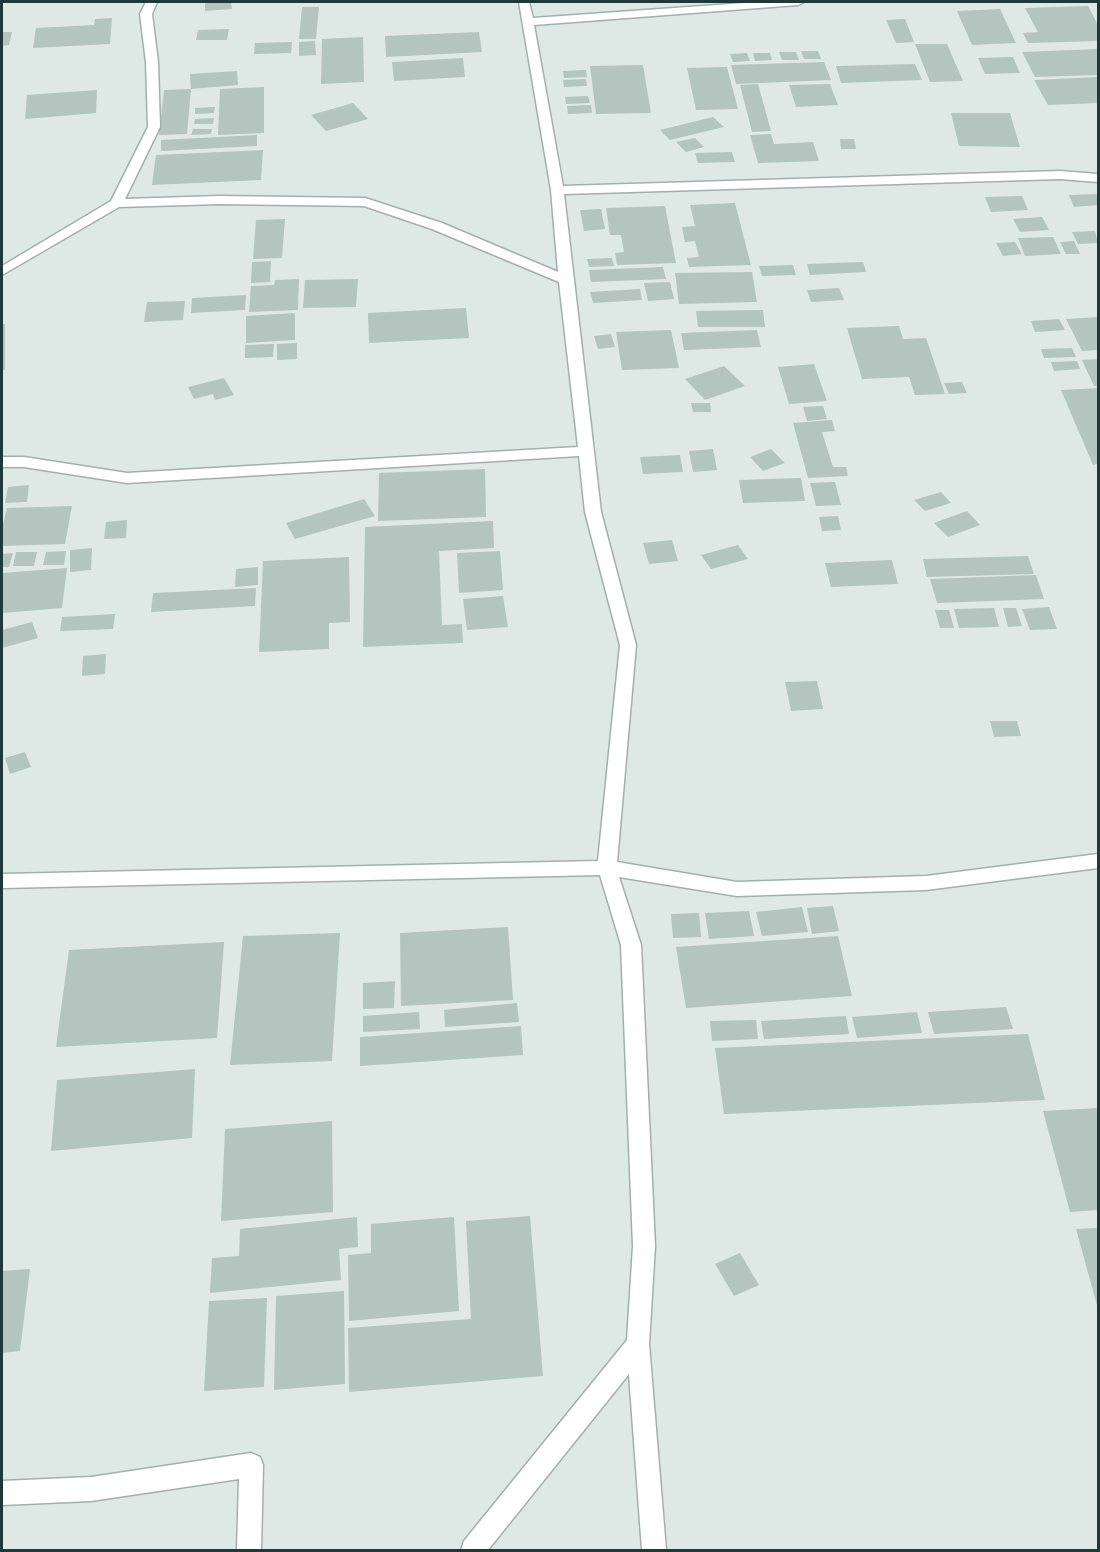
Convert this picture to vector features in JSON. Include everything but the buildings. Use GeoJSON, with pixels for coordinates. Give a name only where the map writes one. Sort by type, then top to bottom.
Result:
{"type":"FeatureCollection","features":[{"type":"Feature","properties":{"kind":"street"},"geometry":{"type":"LineString","coordinates":[[116,203],[154,127],[152,62],[146,14],[151,2]]}},
{"type":"Feature","properties":{"kind":"street"},"geometry":{"type":"LineString","coordinates":[[524,2],[557,190],[593,512],[628,645],[607,868],[631,945],[644,1246],[638,1344],[654,1551]]}},
{"type":"Feature","properties":{"kind":"street"},"geometry":{"type":"LineString","coordinates":[[529,22],[798,2]]}},
{"type":"Feature","properties":{"kind":"street"},"geometry":{"type":"LineString","coordinates":[[557,190],[1059,175],[1098,176]]}},
{"type":"Feature","properties":{"kind":"street"},"geometry":{"type":"LineString","coordinates":[[2,271],[116,203],[365,202],[437,226],[566,280]]}},
{"type":"Feature","properties":{"kind":"street"},"geometry":{"type":"LineString","coordinates":[[2,462],[24,462],[127,478],[586,451]]}},
{"type":"Feature","properties":{"kind":"street"},"geometry":{"type":"LineString","coordinates":[[2,881],[607,868],[737,889],[926,883],[1098,861]]}},
{"type":"Feature","properties":{"kind":"street"},"geometry":{"type":"LineString","coordinates":[[473,1551],[638,1344]]}},
{"type":"Feature","properties":{"kind":"street"},"geometry":{"type":"LineString","coordinates":[[2,1493],[91,1489],[251,1465],[249,1551]]}}]}
